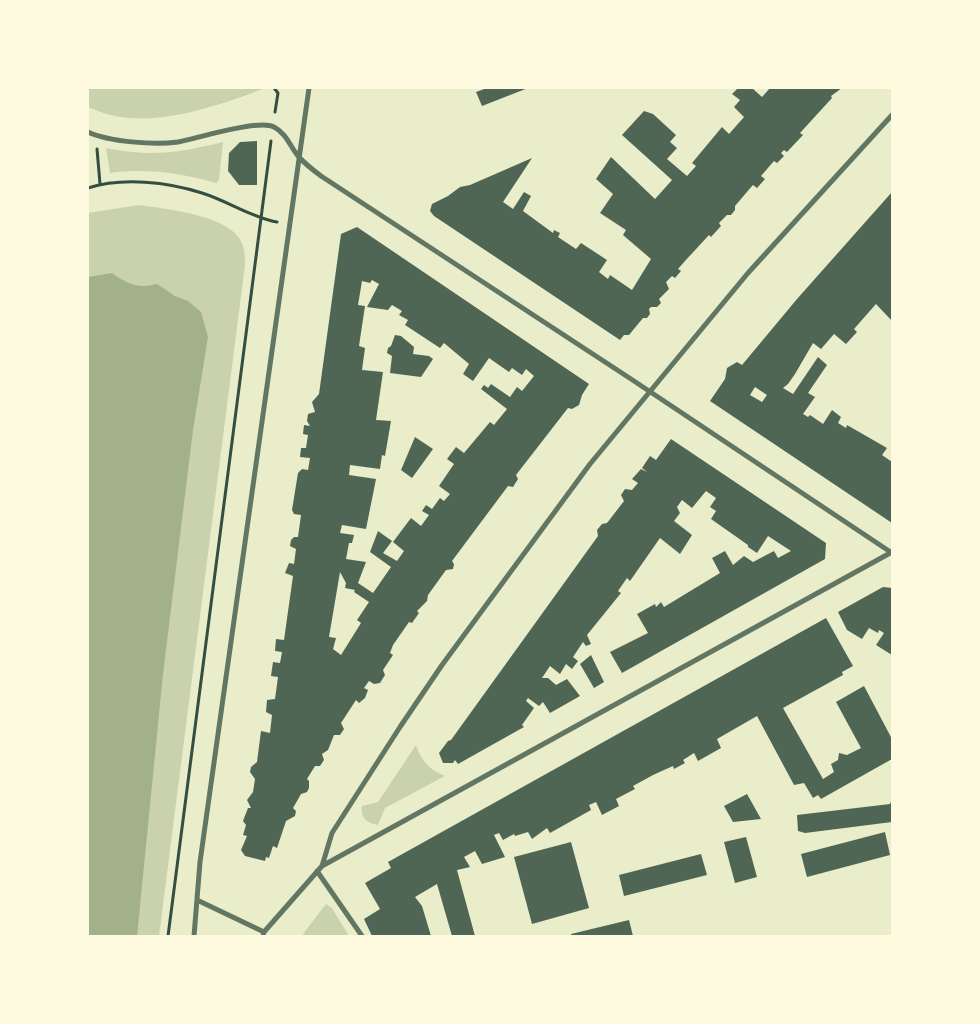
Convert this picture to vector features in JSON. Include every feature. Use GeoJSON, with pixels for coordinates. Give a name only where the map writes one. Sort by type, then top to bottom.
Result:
{"type":"FeatureCollection","features":[{"type":"Feature","properties":{"kind":"street"},"geometry":{"type":"LineString","coordinates":[[194,936],[200,862],[309,88]]}},
{"type":"Feature","properties":{"kind":"street"},"geometry":{"type":"LineString","coordinates":[[197,900],[263,934],[322,866],[332,833],[442,665],[590,464],[649,390],[748,273],[892,115]]}},
{"type":"Feature","properties":{"kind":"street"},"geometry":{"type":"LineString","coordinates":[[88,132],[97,136],[135,142],[175,142],[213,135],[251,124],[273,126],[285,135],[299,157],[321,176],[649,390],[892,552],[322,866]]}},
{"type":"Feature","properties":{"kind":"street"},"geometry":{"type":"LineString","coordinates":[[318,871],[362,936]]}},
{"type":"Feature","properties":{"kind":"path"},"geometry":{"type":"LineString","coordinates":[[168,936],[259,219],[278,93],[274,88]]}},
{"type":"Feature","properties":{"kind":"path"},"geometry":{"type":"LineString","coordinates":[[97,136],[100,184]]}},
{"type":"Feature","properties":{"kind":"path"},"geometry":{"type":"LineString","coordinates":[[88,188],[100,184],[152,183],[201,192],[259,219],[290,224]]}},
{"type":"Feature","properties":{"kind":"shaded area"},"geometry":{"type":"Polygon","coordinates":[[[88,88],[266,88],[195,111],[157,118],[139,118],[113,116],[88,107],[88,88]]]}},
{"type":"Feature","properties":{"kind":"shaded area"},"geometry":{"type":"Polygon","coordinates":[[[223,142],[219,180],[216,183],[164,172],[110,173],[106,148],[151,153],[192,149],[223,142]]]}},
{"type":"Feature","properties":{"kind":"shaded area"},"geometry":{"type":"Polygon","coordinates":[[[139,205],[198,215],[227,227],[237,236],[243,246],[245,265],[159,936],[88,936],[88,213],[139,205]]]}},
{"type":"Feature","properties":{"kind":"shaded area"},"geometry":{"type":"Polygon","coordinates":[[[112,273],[138,286],[157,284],[175,296],[188,301],[201,312],[208,337],[193,430],[163,674],[137,936],[88,936],[88,277],[112,273]]]}},
{"type":"Feature","properties":{"kind":"shaded area"},"geometry":{"type":"Polygon","coordinates":[[[416,745],[427,764],[445,776],[385,808],[378,825],[371,823],[363,817],[362,806],[378,802],[416,745]]]}},
{"type":"Feature","properties":{"kind":"shaded area"},"geometry":{"type":"Polygon","coordinates":[[[326,904],[332,908],[349,936],[304,936],[303,934],[326,904]]]}},
{"type":"Feature","properties":{"kind":"building"},"geometry":{"type":"Polygon","coordinates":[[[487,88],[528,88],[482,106],[476,92],[487,88]]]}},
{"type":"Feature","properties":{"kind":"building"},"geometry":{"type":"Polygon","coordinates":[[[738,88],[752,88],[762,97],[770,88],[842,88],[831,96],[832,98],[800,133],[803,135],[787,152],[784,150],[781,153],[784,156],[777,163],[774,161],[761,176],[765,179],[757,188],[752,186],[735,206],[735,210],[731,215],[727,215],[719,223],[721,226],[711,237],[709,235],[678,269],[681,271],[675,278],[672,276],[666,282],[669,289],[659,299],[661,303],[657,307],[651,307],[647,318],[643,318],[629,335],[624,335],[620,340],[434,216],[430,211],[432,204],[460,187],[470,185],[532,158],[503,202],[513,209],[524,192],[531,196],[523,211],[553,233],[554,230],[560,233],[558,237],[576,249],[581,243],[607,260],[599,272],[608,279],[610,275],[632,290],[651,259],[623,235],[626,230],[600,213],[613,194],[596,179],[611,157],[655,199],[672,180],[622,135],[644,111],[653,114],[676,135],[670,142],[677,148],[667,159],[687,176],[696,166],[692,163],[722,127],[729,134],[744,117],[734,107],[740,100],[732,94],[738,88]]]}},
{"type":"Feature","properties":{"kind":"building"},"geometry":{"type":"Polygon","coordinates":[[[257,141],[257,185],[239,185],[228,171],[229,153],[240,142],[257,141]]]}},
{"type":"Feature","properties":{"kind":"building"},"geometry":{"type":"Polygon","coordinates":[[[892,192],[892,321],[876,304],[854,329],[857,332],[846,344],[834,334],[821,349],[813,343],[795,374],[783,388],[793,394],[818,357],[827,365],[808,393],[815,397],[803,414],[808,417],[810,415],[823,424],[832,410],[841,417],[838,423],[846,428],[847,425],[887,448],[882,455],[892,462],[892,523],[710,401],[725,379],[727,368],[737,362],[742,365],[797,299],[892,192]],[[755,387],[750,395],[762,402],[767,395],[755,387]]]}},
{"type":"Feature","properties":{"kind":"building"},"geometry":{"type":"Polygon","coordinates":[[[357,227],[589,384],[582,395],[579,405],[572,409],[568,408],[516,475],[518,479],[513,487],[508,486],[452,561],[454,564],[453,569],[446,570],[428,595],[427,601],[417,611],[419,613],[412,623],[409,622],[393,645],[390,653],[393,655],[383,670],[385,675],[380,683],[374,684],[369,681],[364,688],[368,690],[365,698],[359,703],[356,700],[341,723],[344,729],[340,735],[334,735],[328,750],[322,754],[324,760],[320,766],[315,766],[307,779],[309,781],[309,788],[307,792],[301,794],[293,808],[296,811],[295,816],[286,821],[277,848],[273,846],[269,858],[266,857],[265,861],[245,856],[241,850],[247,836],[243,835],[246,825],[243,821],[248,808],[251,808],[247,800],[253,792],[255,779],[250,772],[251,767],[257,762],[261,731],[270,733],[272,715],[266,712],[267,700],[275,699],[278,677],[271,676],[273,662],[280,663],[282,652],[275,651],[276,639],[284,640],[293,576],[285,573],[289,563],[294,564],[296,549],[290,546],[291,540],[294,537],[298,537],[301,515],[294,514],[292,510],[298,473],[302,469],[308,470],[310,458],[300,457],[301,448],[306,448],[308,435],[303,434],[304,425],[310,426],[307,421],[308,414],[315,412],[312,402],[319,394],[341,234],[357,227]],[[372,280],[370,283],[362,281],[358,305],[365,306],[359,346],[365,348],[362,370],[383,372],[376,420],[391,421],[385,456],[382,455],[380,469],[350,465],[349,475],[376,479],[366,529],[342,525],[340,533],[354,535],[352,543],[349,543],[346,559],[366,562],[358,583],[373,593],[391,567],[370,552],[378,531],[392,541],[383,553],[397,561],[404,551],[393,542],[411,518],[421,526],[429,515],[422,511],[426,505],[432,509],[440,498],[444,501],[450,494],[439,486],[454,464],[447,459],[456,447],[464,453],[490,422],[494,425],[507,409],[481,389],[484,385],[488,388],[491,384],[510,397],[517,387],[522,391],[534,376],[526,369],[522,375],[512,368],[509,372],[489,358],[473,381],[463,374],[469,364],[444,343],[440,348],[405,325],[408,320],[399,315],[402,311],[392,305],[388,310],[367,307],[379,284],[372,280]],[[340,572],[329,637],[336,638],[333,649],[341,655],[361,623],[357,620],[369,602],[354,592],[355,590],[345,588],[346,583],[340,572]]]}},
{"type":"Feature","properties":{"kind":"building"},"geometry":{"type":"Polygon","coordinates":[[[395,335],[401,336],[414,347],[413,354],[429,356],[433,359],[421,377],[390,373],[392,356],[387,353],[395,335]]]}},
{"type":"Feature","properties":{"kind":"building"},"geometry":{"type":"Polygon","coordinates":[[[415,437],[433,449],[412,478],[401,470],[415,437]]]}},
{"type":"Feature","properties":{"kind":"building"},"geometry":{"type":"Polygon","coordinates":[[[671,439],[826,543],[825,559],[622,673],[610,652],[648,633],[637,614],[655,604],[656,607],[661,602],[664,607],[720,573],[712,558],[725,551],[733,565],[744,556],[753,562],[774,551],[778,558],[791,551],[768,536],[757,553],[748,547],[748,545],[711,519],[716,511],[710,507],[716,498],[706,491],[692,508],[682,500],[677,507],[680,513],[674,521],[692,535],[680,554],[660,538],[630,581],[627,578],[618,591],[621,593],[587,635],[591,644],[586,646],[583,642],[573,657],[578,661],[572,669],[566,664],[560,674],[550,666],[542,678],[548,678],[556,685],[567,679],[580,696],[550,713],[543,702],[539,706],[528,698],[526,701],[534,708],[522,725],[524,727],[458,764],[455,760],[453,763],[443,763],[439,753],[448,741],[451,740],[598,536],[597,530],[602,524],[607,523],[624,501],[621,495],[625,489],[632,490],[638,483],[632,479],[641,469],[647,472],[642,468],[650,456],[656,460],[671,439]]]}},
{"type":"Feature","properties":{"kind":"building"},"geometry":{"type":"Polygon","coordinates":[[[883,587],[892,588],[892,655],[876,645],[884,633],[879,630],[878,633],[869,628],[862,639],[847,630],[838,612],[883,587]]]}},
{"type":"Feature","properties":{"kind":"building"},"geometry":{"type":"Polygon","coordinates":[[[826,618],[853,666],[842,672],[843,675],[783,708],[823,779],[834,772],[831,764],[838,760],[839,753],[847,755],[861,748],[836,702],[864,686],[892,739],[892,759],[821,799],[818,795],[813,798],[804,783],[794,785],[757,716],[717,739],[721,748],[698,761],[694,753],[683,760],[685,763],[674,769],[673,766],[633,786],[635,789],[616,799],[619,806],[602,815],[596,802],[589,805],[591,810],[550,833],[547,828],[532,839],[528,832],[515,836],[514,834],[503,840],[499,833],[494,835],[505,857],[482,864],[475,851],[464,857],[470,867],[457,870],[475,936],[452,936],[437,884],[415,897],[422,906],[431,936],[372,936],[364,919],[380,909],[365,883],[391,868],[388,862],[826,618]]]}},
{"type":"Feature","properties":{"kind":"building"},"geometry":{"type":"Polygon","coordinates":[[[591,655],[604,682],[594,688],[580,664],[591,655]]]}},
{"type":"Feature","properties":{"kind":"building"},"geometry":{"type":"Polygon","coordinates":[[[747,794],[761,819],[733,822],[724,806],[747,794]]]}},
{"type":"Feature","properties":{"kind":"building"},"geometry":{"type":"Polygon","coordinates":[[[892,799],[892,822],[805,833],[798,831],[797,815],[890,804],[892,799]]]}},
{"type":"Feature","properties":{"kind":"building"},"geometry":{"type":"Polygon","coordinates":[[[885,832],[890,855],[807,877],[801,854],[885,832]]]}},
{"type":"Feature","properties":{"kind":"building"},"geometry":{"type":"Polygon","coordinates":[[[746,837],[757,877],[735,883],[724,842],[746,837]]]}},
{"type":"Feature","properties":{"kind":"building"},"geometry":{"type":"Polygon","coordinates":[[[571,842],[589,908],[532,924],[514,857],[571,842]]]}},
{"type":"Feature","properties":{"kind":"building"},"geometry":{"type":"Polygon","coordinates":[[[701,854],[707,875],[624,896],[619,875],[701,854]]]}},
{"type":"Feature","properties":{"kind":"building"},"geometry":{"type":"Polygon","coordinates":[[[629,920],[633,936],[572,936],[571,934],[629,920]]]}}]}
